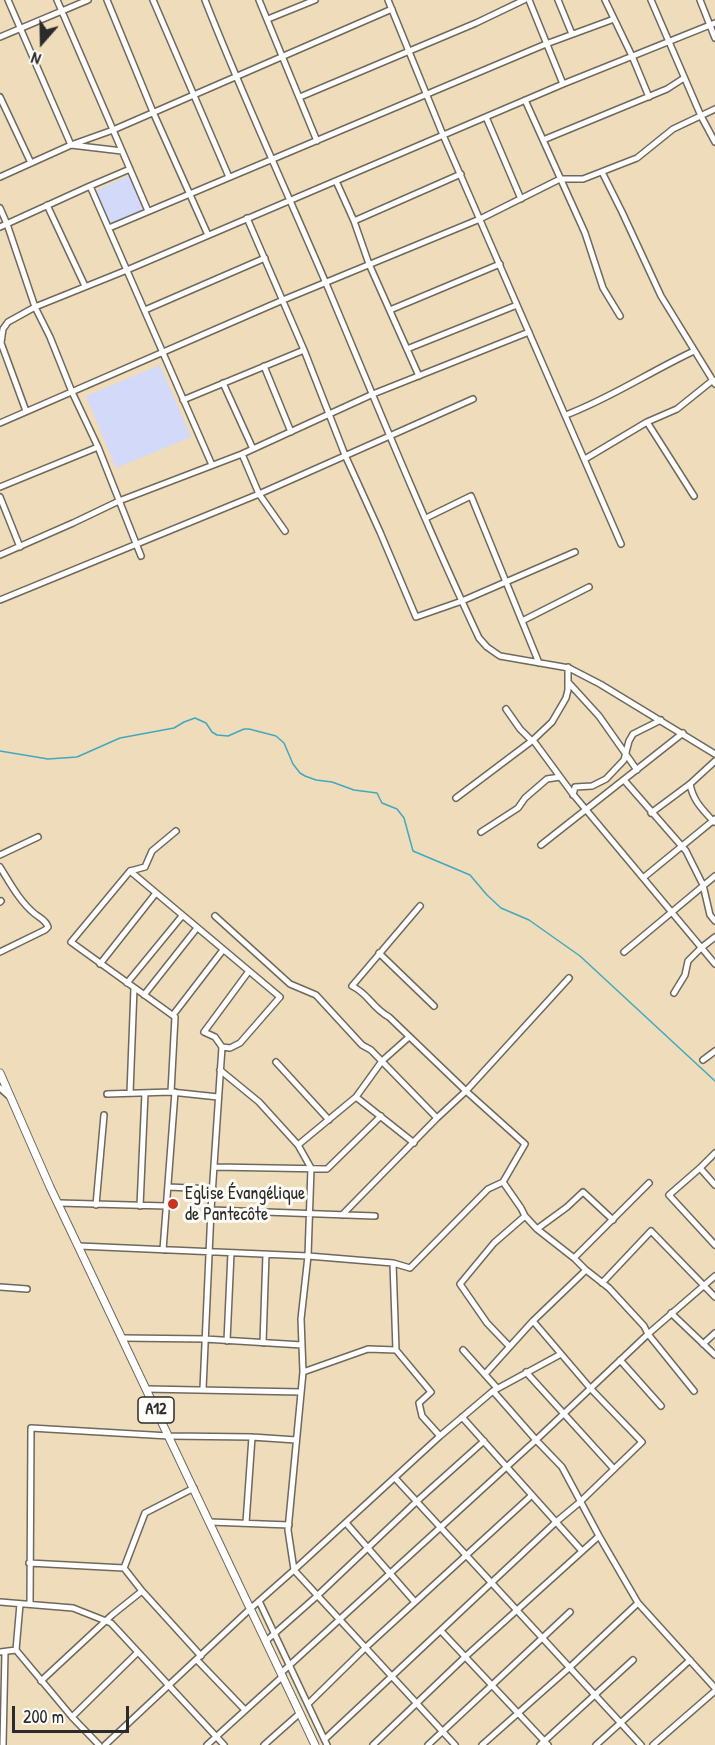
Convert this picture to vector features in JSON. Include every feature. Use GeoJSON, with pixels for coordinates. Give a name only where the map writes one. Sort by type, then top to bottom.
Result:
{"type":"FeatureCollection","features":[{"type":"Feature","properties":{"kind":"main road","name":"A12"},"geometry":{"type":"LineString","coordinates":[[0,1073],[146,1389],[315,1745]]}},
{"type":"Feature","properties":{"kind":"street"},"geometry":{"type":"LineString","coordinates":[[8,0],[71,145]]}},
{"type":"Feature","properties":{"kind":"street"},"geometry":{"type":"LineString","coordinates":[[57,0],[148,211]]}},
{"type":"Feature","properties":{"kind":"street"},"geometry":{"type":"LineString","coordinates":[[0,37],[88,0]]}},
{"type":"Feature","properties":{"kind":"street"},"geometry":{"type":"LineString","coordinates":[[107,0],[153,112],[208,235]]}},
{"type":"Feature","properties":{"kind":"street"},"geometry":{"type":"LineString","coordinates":[[153,0],[229,177]]}},
{"type":"Feature","properties":{"kind":"street"},"geometry":{"type":"LineString","coordinates":[[205,0],[236,77],[479,638],[493,653],[513,659],[568,667],[715,754]]}},
{"type":"Feature","properties":{"kind":"street"},"geometry":{"type":"LineString","coordinates":[[259,0],[317,141]]}},
{"type":"Feature","properties":{"kind":"street"},"geometry":{"type":"LineString","coordinates":[[268,19],[315,0]]}},
{"type":"Feature","properties":{"kind":"street"},"geometry":{"type":"LineString","coordinates":[[388,0],[443,135],[621,544]]}},
{"type":"Feature","properties":{"kind":"street"},"geometry":{"type":"LineString","coordinates":[[300,98],[476,24],[524,0]]}},
{"type":"Feature","properties":{"kind":"street"},"geometry":{"type":"LineString","coordinates":[[529,0],[563,84]]}},
{"type":"Feature","properties":{"kind":"street"},"geometry":{"type":"LineString","coordinates":[[558,0],[572,34]]}},
{"type":"Feature","properties":{"kind":"street"},"geometry":{"type":"LineString","coordinates":[[605,0],[649,97]]}},
{"type":"Feature","properties":{"kind":"street"},"geometry":{"type":"LineString","coordinates":[[651,0],[701,116],[715,142]]}},
{"type":"Feature","properties":{"kind":"street"},"geometry":{"type":"LineString","coordinates":[[700,0],[712,24],[715,38]]}},
{"type":"Feature","properties":{"kind":"street"},"geometry":{"type":"LineString","coordinates":[[0,177],[392,9]]}},
{"type":"Feature","properties":{"kind":"street"},"geometry":{"type":"LineString","coordinates":[[109,228],[546,44],[614,19]]}},
{"type":"Feature","properties":{"kind":"street"},"geometry":{"type":"LineString","coordinates":[[26,411],[0,343],[3,329],[8,322],[35,307],[563,84],[712,24]]}},
{"type":"Feature","properties":{"kind":"street"},"geometry":{"type":"LineString","coordinates":[[543,140],[649,97],[684,78]]}},
{"type":"Feature","properties":{"kind":"street"},"geometry":{"type":"LineString","coordinates":[[0,96],[31,163]]}},
{"type":"Feature","properties":{"kind":"street"},"geometry":{"type":"LineString","coordinates":[[525,100],[585,233],[603,288],[621,316]]}},
{"type":"Feature","properties":{"kind":"street"},"geometry":{"type":"LineString","coordinates":[[0,423],[325,282],[480,219],[560,179],[583,178],[637,158],[673,129],[715,109]]}},
{"type":"Feature","properties":{"kind":"street"},"geometry":{"type":"LineString","coordinates":[[486,117],[521,198]]}},
{"type":"Feature","properties":{"kind":"street"},"geometry":{"type":"LineString","coordinates":[[71,145],[122,151]]}},
{"type":"Feature","properties":{"kind":"street"},"geometry":{"type":"LineString","coordinates":[[0,227],[130,169]]}},
{"type":"Feature","properties":{"kind":"street"},"geometry":{"type":"LineString","coordinates":[[585,459],[647,422],[677,409],[714,382],[661,296],[602,172]]}},
{"type":"Feature","properties":{"kind":"street"},"geometry":{"type":"LineString","coordinates":[[354,222],[461,174]]}},
{"type":"Feature","properties":{"kind":"street"},"geometry":{"type":"LineString","coordinates":[[336,181],[369,264],[419,376]]}},
{"type":"Feature","properties":{"kind":"street"},"geometry":{"type":"LineString","coordinates":[[90,186],[212,465]]}},
{"type":"Feature","properties":{"kind":"street"},"geometry":{"type":"LineString","coordinates":[[47,205],[85,286]]}},
{"type":"Feature","properties":{"kind":"street"},"geometry":{"type":"LineString","coordinates":[[0,208],[35,307],[98,447],[141,556]]}},
{"type":"Feature","properties":{"kind":"street"},"geometry":{"type":"LineString","coordinates":[[247,218],[266,258],[345,455],[416,617],[462,601],[575,552]]}},
{"type":"Feature","properties":{"kind":"street"},"geometry":{"type":"LineString","coordinates":[[145,310],[266,258]]}},
{"type":"Feature","properties":{"kind":"street"},"geometry":{"type":"LineString","coordinates":[[390,310],[500,264]]}},
{"type":"Feature","properties":{"kind":"street"},"geometry":{"type":"LineString","coordinates":[[407,349],[517,305]]}},
{"type":"Feature","properties":{"kind":"street"},"geometry":{"type":"LineString","coordinates":[[0,555],[119,501],[242,454],[373,394],[529,332]]}},
{"type":"Feature","properties":{"kind":"street"},"geometry":{"type":"LineString","coordinates":[[183,399],[304,350]]}},
{"type":"Feature","properties":{"kind":"street"},"geometry":{"type":"LineString","coordinates":[[566,415],[694,351]]}},
{"type":"Feature","properties":{"kind":"street"},"geometry":{"type":"LineString","coordinates":[[264,366],[291,432]]}},
{"type":"Feature","properties":{"kind":"street"},"geometry":{"type":"LineString","coordinates":[[223,383],[253,449]]}},
{"type":"Feature","properties":{"kind":"street"},"geometry":{"type":"LineString","coordinates":[[0,600],[259,494],[473,399]]}},
{"type":"Feature","properties":{"kind":"street"},"geometry":{"type":"LineString","coordinates":[[647,422],[694,496]]}},
{"type":"Feature","properties":{"kind":"street"},"geometry":{"type":"LineString","coordinates":[[0,487],[98,447]]}},
{"type":"Feature","properties":{"kind":"street"},"geometry":{"type":"LineString","coordinates":[[242,454],[259,494],[285,531]]}},
{"type":"Feature","properties":{"kind":"street"},"geometry":{"type":"LineString","coordinates":[[426,518],[471,496],[539,663]]}},
{"type":"Feature","properties":{"kind":"street"},"geometry":{"type":"LineString","coordinates":[[0,497],[20,547]]}},
{"type":"Feature","properties":{"kind":"street"},"geometry":{"type":"LineString","coordinates":[[522,621],[589,587]]}},
{"type":"Feature","properties":{"kind":"street"},"geometry":{"type":"LineString","coordinates":[[456,798],[533,740],[552,722],[566,698],[568,667]]}},
{"type":"Feature","properties":{"kind":"street"},"geometry":{"type":"LineString","coordinates":[[568,682],[599,716],[638,770]]}},
{"type":"Feature","properties":{"kind":"street"},"geometry":{"type":"LineString","coordinates":[[506,709],[520,729],[533,740],[573,795],[715,964]]}},
{"type":"Feature","properties":{"kind":"street"},"geometry":{"type":"LineString","coordinates":[[573,795],[574,787],[592,786],[606,779],[624,760],[633,734],[661,720]]}},
{"type":"Feature","properties":{"kind":"street"},"geometry":{"type":"LineString","coordinates":[[541,845],[683,733]]}},
{"type":"Feature","properties":{"kind":"street"},"geometry":{"type":"LineString","coordinates":[[651,813],[690,784],[715,761]]}},
{"type":"Feature","properties":{"kind":"street"},"geometry":{"type":"LineString","coordinates":[[481,832],[518,808],[525,798],[547,779],[560,777]]}},
{"type":"Feature","properties":{"kind":"street"},"geometry":{"type":"LineString","coordinates":[[624,780],[686,851],[703,885],[710,915],[715,921]]}},
{"type":"Feature","properties":{"kind":"street"},"geometry":{"type":"LineString","coordinates":[[643,878],[714,821],[697,804],[690,784]]}},
{"type":"Feature","properties":{"kind":"street"},"geometry":{"type":"LineString","coordinates":[[163,1250],[173,1092],[175,1017],[71,942],[130,871],[145,867],[152,851],[176,831]]}},
{"type":"Feature","properties":{"kind":"street"},"geometry":{"type":"LineString","coordinates":[[0,855],[38,837]]}},
{"type":"Feature","properties":{"kind":"street"},"geometry":{"type":"LineString","coordinates":[[0,867],[21,898],[34,913],[46,922],[48,927],[0,952]]}},
{"type":"Feature","properties":{"kind":"street"},"geometry":{"type":"LineString","coordinates":[[130,871],[280,997],[240,1043],[230,1048],[222,1047]]}},
{"type":"Feature","properties":{"kind":"street"},"geometry":{"type":"LineString","coordinates":[[624,952],[715,876]]}},
{"type":"Feature","properties":{"kind":"street"},"geometry":{"type":"LineString","coordinates":[[100,964],[156,894]]}},
{"type":"Feature","properties":{"kind":"street"},"geometry":{"type":"LineString","coordinates":[[79,1246],[308,1256],[393,1263],[410,1268],[488,1189],[503,1182],[525,1144],[388,1017],[378,1011],[365,993],[352,986],[420,906]]}},
{"type":"Feature","properties":{"kind":"street"},"geometry":{"type":"LineString","coordinates":[[127,983],[182,916]]}},
{"type":"Feature","properties":{"kind":"street"},"geometry":{"type":"LineString","coordinates":[[215,916],[290,984],[316,995],[362,1045],[371,1050],[437,1118]]}},
{"type":"Feature","properties":{"kind":"street"},"geometry":{"type":"LineString","coordinates":[[144,994],[197,928]]}},
{"type":"Feature","properties":{"kind":"street"},"geometry":{"type":"LineString","coordinates":[[674,993],[685,975],[688,961],[715,937]]}},
{"type":"Feature","properties":{"kind":"street"},"geometry":{"type":"LineString","coordinates":[[173,1015],[223,950]]}},
{"type":"Feature","properties":{"kind":"street"},"geometry":{"type":"LineString","coordinates":[[379,953],[434,1006]]}},
{"type":"Feature","properties":{"kind":"street"},"geometry":{"type":"LineString","coordinates":[[203,1389],[211,1210],[222,1047],[215,1037],[204,1032],[249,971]]}},
{"type":"Feature","properties":{"kind":"street"},"geometry":{"type":"LineString","coordinates":[[342,1215],[466,1091],[569,978]]}},
{"type":"Feature","properties":{"kind":"street"},"geometry":{"type":"LineString","coordinates":[[130,1093],[134,988]]}},
{"type":"Feature","properties":{"kind":"street"},"geometry":{"type":"LineString","coordinates":[[298,1145],[356,1097],[382,1061],[409,1037]]}},
{"type":"Feature","properties":{"kind":"street"},"geometry":{"type":"LineString","coordinates":[[704,1060],[715,1051]]}},
{"type":"Feature","properties":{"kind":"street"},"geometry":{"type":"LineString","coordinates":[[276,1062],[329,1120]]}},
{"type":"Feature","properties":{"kind":"street"},"geometry":{"type":"LineString","coordinates":[[220,1070],[259,1102],[298,1145],[311,1168],[308,1256],[301,1319],[303,1372],[289,1525],[294,1570],[455,1745]]}},
{"type":"Feature","properties":{"kind":"street"},"geometry":{"type":"LineString","coordinates":[[0,1088],[11,1098]]}},
{"type":"Feature","properties":{"kind":"street"},"geometry":{"type":"LineString","coordinates":[[107,1094],[173,1092],[218,1097]]}},
{"type":"Feature","properties":{"kind":"street"},"geometry":{"type":"LineString","coordinates":[[140,1206],[145,1093]]}},
{"type":"Feature","properties":{"kind":"street"},"geometry":{"type":"LineString","coordinates":[[356,1097],[414,1143]]}},
{"type":"Feature","properties":{"kind":"street"},"geometry":{"type":"LineString","coordinates":[[96,1204],[104,1115]]}},
{"type":"Feature","properties":{"kind":"street"},"geometry":{"type":"LineString","coordinates":[[215,1167],[327,1169],[381,1116]]}},
{"type":"Feature","properties":{"kind":"street"},"geometry":{"type":"LineString","coordinates":[[715,1153],[669,1195],[715,1245]]}},
{"type":"Feature","properties":{"kind":"street"},"geometry":{"type":"LineString","coordinates":[[700,1168],[715,1185]]}},
{"type":"Feature","properties":{"kind":"street"},"geometry":{"type":"LineString","coordinates":[[503,1182],[525,1216],[537,1229],[602,1283],[644,1326],[694,1391]]}},
{"type":"Feature","properties":{"kind":"street"},"geometry":{"type":"LineString","coordinates":[[574,1258],[649,1183]]}},
{"type":"Feature","properties":{"kind":"street"},"geometry":{"type":"LineString","coordinates":[[168,1187],[213,1190]]}},
{"type":"Feature","properties":{"kind":"street"},"geometry":{"type":"LineString","coordinates":[[537,1229],[583,1192],[613,1220]]}},
{"type":"Feature","properties":{"kind":"street"},"geometry":{"type":"LineString","coordinates":[[59,1203],[166,1206]]}},
{"type":"Feature","properties":{"kind":"street"},"geometry":{"type":"LineString","coordinates":[[211,1210],[375,1216]]}},
{"type":"Feature","properties":{"kind":"street"},"geometry":{"type":"LineString","coordinates":[[509,1346],[487,1323],[460,1284],[494,1243],[525,1216]]}},
{"type":"Feature","properties":{"kind":"street"},"geometry":{"type":"LineString","coordinates":[[602,1283],[651,1231],[715,1297]]}},
{"type":"Feature","properties":{"kind":"street"},"geometry":{"type":"LineString","coordinates":[[227,1341],[231,1253]]}},
{"type":"Feature","properties":{"kind":"street"},"geometry":{"type":"LineString","coordinates":[[263,1343],[266,1254]]}},
{"type":"Feature","properties":{"kind":"street"},"geometry":{"type":"LineString","coordinates":[[393,1263],[396,1350],[430,1392],[419,1403],[422,1416],[440,1436]]}},
{"type":"Feature","properties":{"kind":"street"},"geometry":{"type":"LineString","coordinates":[[484,1374],[533,1321],[586,1270]]}},
{"type":"Feature","properties":{"kind":"street"},"geometry":{"type":"LineString","coordinates":[[207,1745],[290,1665],[648,1334],[715,1276]]}},
{"type":"Feature","properties":{"kind":"street"},"geometry":{"type":"LineString","coordinates":[[0,1287],[27,1289]]}},
{"type":"Feature","properties":{"kind":"street"},"geometry":{"type":"LineString","coordinates":[[671,1313],[715,1355]]}},
{"type":"Feature","properties":{"kind":"street"},"geometry":{"type":"LineString","coordinates":[[259,1602],[326,1742],[642,1442],[591,1389],[533,1321]]}},
{"type":"Feature","properties":{"kind":"street"},"geometry":{"type":"LineString","coordinates":[[703,1344],[715,1333]]}},
{"type":"Feature","properties":{"kind":"street"},"geometry":{"type":"LineString","coordinates":[[123,1338],[205,1339],[302,1345]]}},
{"type":"Feature","properties":{"kind":"street"},"geometry":{"type":"LineString","coordinates":[[303,1372],[368,1349],[396,1350]]}},
{"type":"Feature","properties":{"kind":"street"},"geometry":{"type":"LineString","coordinates":[[463,1350],[536,1440],[562,1467],[638,1603],[715,1689],[653,1745]]}},
{"type":"Feature","properties":{"kind":"street"},"geometry":{"type":"LineString","coordinates":[[105,1745],[250,1609],[462,1417],[495,1390],[561,1354]]}},
{"type":"Feature","properties":{"kind":"street"},"geometry":{"type":"LineString","coordinates":[[620,1360],[661,1406]]}},
{"type":"Feature","properties":{"kind":"street"},"geometry":{"type":"LineString","coordinates":[[526,1372],[614,1469]]}},
{"type":"Feature","properties":{"kind":"street"},"geometry":{"type":"LineString","coordinates":[[146,1389],[301,1392]]}},
{"type":"Feature","properties":{"kind":"street"},"geometry":{"type":"LineString","coordinates":[[462,1417],[582,1551]]}},
{"type":"Feature","properties":{"kind":"street"},"geometry":{"type":"LineString","coordinates":[[30,1604],[31,1428],[296,1440]]}},
{"type":"Feature","properties":{"kind":"street"},"geometry":{"type":"LineString","coordinates":[[246,1523],[252,1437]]}},
{"type":"Feature","properties":{"kind":"street"},"geometry":{"type":"LineString","coordinates":[[266,1641],[484,1441]]}},
{"type":"Feature","properties":{"kind":"street"},"geometry":{"type":"LineString","coordinates":[[395,1478],[641,1745]]}},
{"type":"Feature","properties":{"kind":"street"},"geometry":{"type":"LineString","coordinates":[[124,1568],[145,1513],[194,1488]]}},
{"type":"Feature","properties":{"kind":"street"},"geometry":{"type":"LineString","coordinates":[[308,1704],[365,1648],[532,1495]]}},
{"type":"Feature","properties":{"kind":"street"},"geometry":{"type":"LineString","coordinates":[[210,1522],[289,1525]]}},
{"type":"Feature","properties":{"kind":"street"},"geometry":{"type":"LineString","coordinates":[[346,1523],[416,1602]]}},
{"type":"Feature","properties":{"kind":"street"},"geometry":{"type":"LineString","coordinates":[[373,1745],[465,1657],[599,1536]]}},
{"type":"Feature","properties":{"kind":"street"},"geometry":{"type":"LineString","coordinates":[[29,1563],[124,1568],[245,1710]]}},
{"type":"Feature","properties":{"kind":"street"},"geometry":{"type":"LineString","coordinates":[[41,1681],[142,1591]]}},
{"type":"Feature","properties":{"kind":"street"},"geometry":{"type":"LineString","coordinates":[[0,1602],[72,1608],[111,1623],[224,1745]]}},
{"type":"Feature","properties":{"kind":"street"},"geometry":{"type":"LineString","coordinates":[[482,1745],[638,1603]]}},
{"type":"Feature","properties":{"kind":"street"},"geometry":{"type":"LineString","coordinates":[[20,1604],[16,1650],[72,1717],[99,1745]]}},
{"type":"Feature","properties":{"kind":"street"},"geometry":{"type":"LineString","coordinates":[[428,1745],[570,1612]]}},
{"type":"Feature","properties":{"kind":"street"},"geometry":{"type":"LineString","coordinates":[[441,1631],[518,1712],[544,1744],[633,1660]]}},
{"type":"Feature","properties":{"kind":"street"},"geometry":{"type":"LineString","coordinates":[[3,1745],[2,1652],[16,1650]]}},
{"type":"Feature","properties":{"kind":"street"},"geometry":{"type":"LineString","coordinates":[[72,1717],[138,1652]]}},
{"type":"Feature","properties":{"kind":"street"},"geometry":{"type":"LineString","coordinates":[[596,1745],[690,1660]]}},
{"type":"Feature","properties":{"kind":"street"},"geometry":{"type":"LineString","coordinates":[[264,1745],[300,1713]]}},
{"type":"Feature","properties":{"kind":"street"},"geometry":{"type":"LineString","coordinates":[[306,1726],[318,1726]]}},
{"type":"Feature","properties":{"kind":"shaded area"},"geometry":{"type":"Polygon","coordinates":[[[130,175],[146,210],[111,225],[95,191],[130,175]]]}},
{"type":"Feature","properties":{"kind":"shaded area"},"geometry":{"type":"Polygon","coordinates":[[[160,365],[191,437],[116,468],[86,396],[160,365]]]}},
{"type":"Feature","properties":{"kind":"waterway"},"geometry":{"type":"LineString","coordinates":[[0,751],[48,759],[77,757],[120,738],[174,728],[195,718],[206,723],[217,735],[228,736],[249,729],[276,736],[284,743],[293,764],[305,776],[354,790],[377,793],[382,803],[397,809],[404,818],[413,851],[470,875],[501,908],[529,920],[580,956],[715,1081]]}},
{"type":"Feature","properties":{"kind":"place","name":"Eglise Évangélique de Pantecôte"},"geometry":{"type":"Point","coordinates":[173,1204]}}]}
